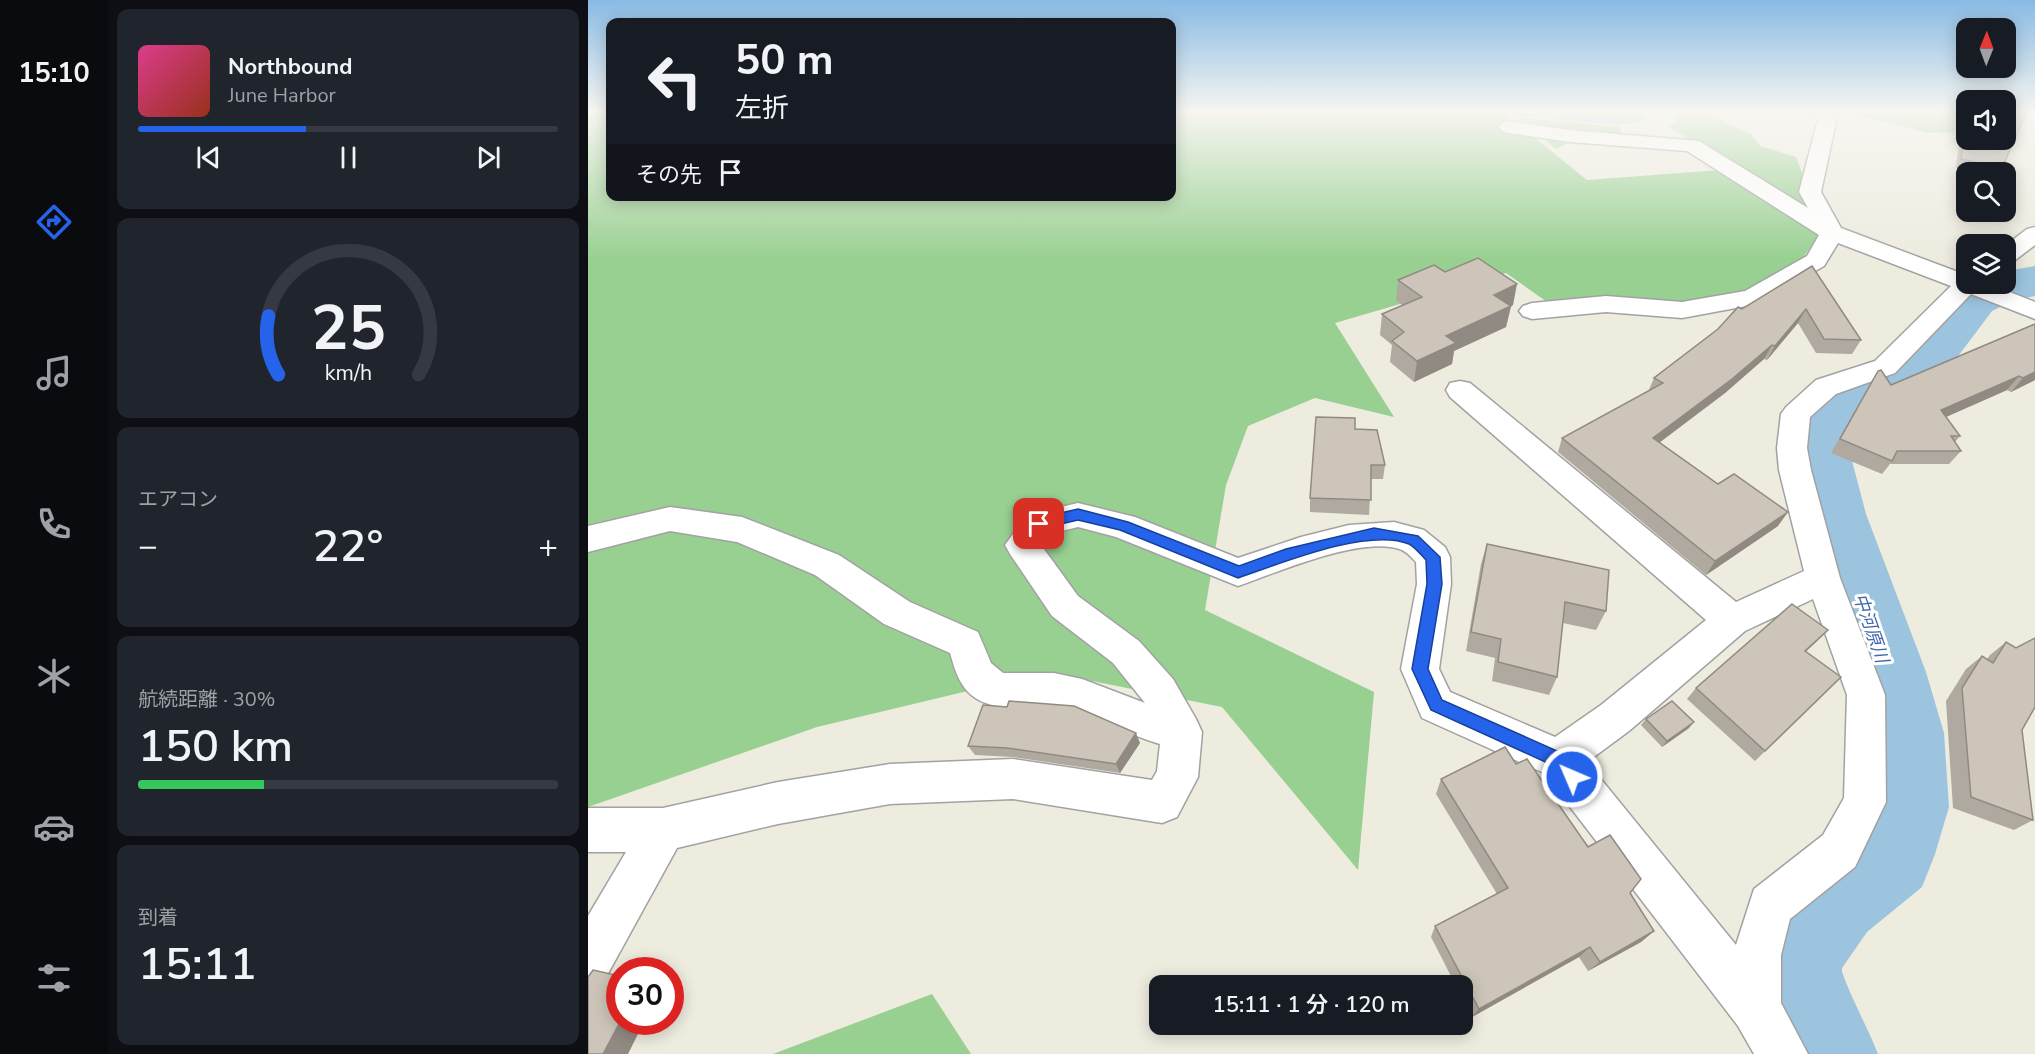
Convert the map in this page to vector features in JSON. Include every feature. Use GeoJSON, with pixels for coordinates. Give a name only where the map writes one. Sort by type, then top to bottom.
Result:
{"type":"FeatureCollection","features":[{"type":"Feature","properties":{"kind":"street"},"geometry":{"type":"LineString","coordinates":[[1719,162],[1832,233],[1956,279]]}},
{"type":"Feature","properties":{"kind":"street"},"geometry":{"type":"LineString","coordinates":[[1817,162],[1810,192],[1832,233]]}},
{"type":"Feature","properties":{"kind":"street"},"geometry":{"type":"LineString","coordinates":[[1532,311],[1606,304],[1682,310],[1752,297],[1816,261],[1832,233]]}},
{"type":"Feature","properties":{"kind":"street"},"geometry":{"type":"LineString","coordinates":[[2016,248],[2035,234]]}},
{"type":"Feature","properties":{"kind":"street"},"geometry":{"type":"LineString","coordinates":[[1756,1008],[1757,955],[1770,905],[1839,851],[1865,802],[1866,695],[1823,578],[1795,470],[1792,448],[1796,414],[1826,387],[1885,367],[1956,294]]}},
{"type":"Feature","properties":{"kind":"street"},"geometry":{"type":"LineString","coordinates":[[2002,294],[2028,302]]}},
{"type":"Feature","properties":{"kind":"street"},"geometry":{"type":"LineString","coordinates":[[1460,390],[1732,620]]}},
{"type":"Feature","properties":{"kind":"street"},"geometry":{"type":"LineString","coordinates":[[588,830],[663,830],[778,804],[890,784],[1013,779],[1162,802],[1177,777],[1182,732],[1160,691],[1126,652],[1065,606],[1022,545],[1039,524],[1078,514],[1123,526],[1238,572],[1286,555],[1374,533],[1413,540],[1433,557],[1434,584],[1420,669],[1436,705],[1558,759],[1756,1008],[1782,1054]]}},
{"type":"Feature","properties":{"kind":"street"},"geometry":{"type":"LineString","coordinates":[[588,539],[670,519],[742,530],[827,565],[897,613],[965,643],[976,674],[996,690],[1054,690],[1082,696],[1146,722],[1182,732]]}},
{"type":"Feature","properties":{"kind":"street"},"geometry":{"type":"LineString","coordinates":[[1558,759],[1615,718],[1732,620],[1823,578]]}},
{"type":"Feature","properties":{"kind":"street"},"geometry":{"type":"LineString","coordinates":[[588,962],[663,830]]}},
{"type":"Feature","properties":{"kind":"green space"},"geometry":{"type":"Polygon","coordinates":[[[588,162],[606,162],[606,201],[1176,201],[1176,162],[1565,162],[1587,180],[1720,170],[1825,228],[1788,278],[1716,304],[1557,309],[1506,273],[1335,323],[1394,417],[1315,398],[1248,426],[1226,485],[1205,610],[1374,692],[1358,870],[1222,707],[1047,672],[817,727],[588,807],[588,162]]]}},
{"type":"Feature","properties":{"kind":"green space"},"geometry":{"type":"Polygon","coordinates":[[[1726,162],[1798,162],[1805,181],[1808,213],[1726,162]]]}},
{"type":"Feature","properties":{"kind":"green space"},"geometry":{"type":"Polygon","coordinates":[[[932,994],[971,1054],[773,1054],[932,994]]]}},
{"type":"Feature","properties":{"kind":"building"},"geometry":{"type":"Polygon","coordinates":[[[1478,258],[1517,284],[1494,295],[1511,306],[1446,336],[1456,343],[1417,361],[1392,341],[1404,332],[1382,314],[1422,297],[1398,280],[1434,265],[1445,272],[1478,258]]]}},
{"type":"Feature","properties":{"kind":"building"},"geometry":{"type":"Polygon","coordinates":[[[1812,266],[1861,340],[1824,339],[1806,309],[1775,346],[1772,345],[1732,379],[1653,438],[1718,484],[1734,474],[1788,512],[1715,561],[1562,438],[1663,383],[1654,378],[1718,329],[1738,307],[1742,309],[1812,266]]]}},
{"type":"Feature","properties":{"kind":"building"},"geometry":{"type":"Polygon","coordinates":[[[2035,324],[2035,372],[2023,378],[2019,376],[1941,410],[1960,436],[1951,436],[1961,451],[1897,451],[1892,461],[1840,439],[1878,371],[1881,370],[1891,385],[2035,324]]]}},
{"type":"Feature","properties":{"kind":"building"},"geometry":{"type":"Polygon","coordinates":[[[1316,417],[1355,418],[1355,429],[1377,430],[1385,465],[1371,465],[1371,500],[1310,498],[1316,417]]]}},
{"type":"Feature","properties":{"kind":"building"},"geometry":{"type":"Polygon","coordinates":[[[1487,544],[1609,570],[1606,611],[1565,602],[1557,677],[1498,662],[1501,639],[1471,632],[1487,544]]]}},
{"type":"Feature","properties":{"kind":"building"},"geometry":{"type":"Polygon","coordinates":[[[1792,604],[1828,630],[1805,651],[1841,677],[1765,751],[1696,688],[1792,604]]]}},
{"type":"Feature","properties":{"kind":"building"},"geometry":{"type":"Polygon","coordinates":[[[2035,638],[2035,707],[2022,730],[2033,820],[1971,797],[1962,688],[1982,656],[1993,663],[2006,642],[2016,648],[2035,638]]]}},
{"type":"Feature","properties":{"kind":"building"},"geometry":{"type":"Polygon","coordinates":[[[1009,701],[1074,706],[1136,733],[1116,764],[1007,748],[968,746],[983,705],[1007,707],[1009,701]]]}},
{"type":"Feature","properties":{"kind":"building"},"geometry":{"type":"Polygon","coordinates":[[[1672,701],[1694,722],[1667,741],[1646,719],[1672,701]]]}},
{"type":"Feature","properties":{"kind":"building"},"geometry":{"type":"Polygon","coordinates":[[[1505,747],[1516,764],[1527,759],[1588,847],[1610,835],[1641,879],[1630,893],[1654,931],[1600,962],[1590,947],[1479,1009],[1473,998],[1473,975],[1461,975],[1435,926],[1508,888],[1441,779],[1505,747]]]}},
{"type":"Feature","properties":{"kind":"building"},"geometry":{"type":"Polygon","coordinates":[[[593,970],[606,973],[606,1035],[613,1035],[603,1054],[588,1054],[588,977],[593,970]]]}},
{"type":"Feature","properties":{"kind":"waterway","name":"中河原川"},"geometry":{"type":"LineString","coordinates":[[1825,1054],[1812,1035],[1791,972],[1797,948],[1833,898],[1889,854],[1904,807],[1902,733],[1886,672],[1832,514],[1815,438],[1829,416],[1861,397],[1902,381],[1936,347],[1973,300],[2000,287],[2035,281]]}},
{"type":"Feature","properties":{"kind":"route"},"geometry":{"type":"LineString","coordinates":[[1039,524],[1078,514],[1123,526],[1238,572],[1286,555],[1374,533],[1413,540],[1433,557],[1434,584],[1420,669],[1436,705],[1558,759],[1572,777]]}}]}
